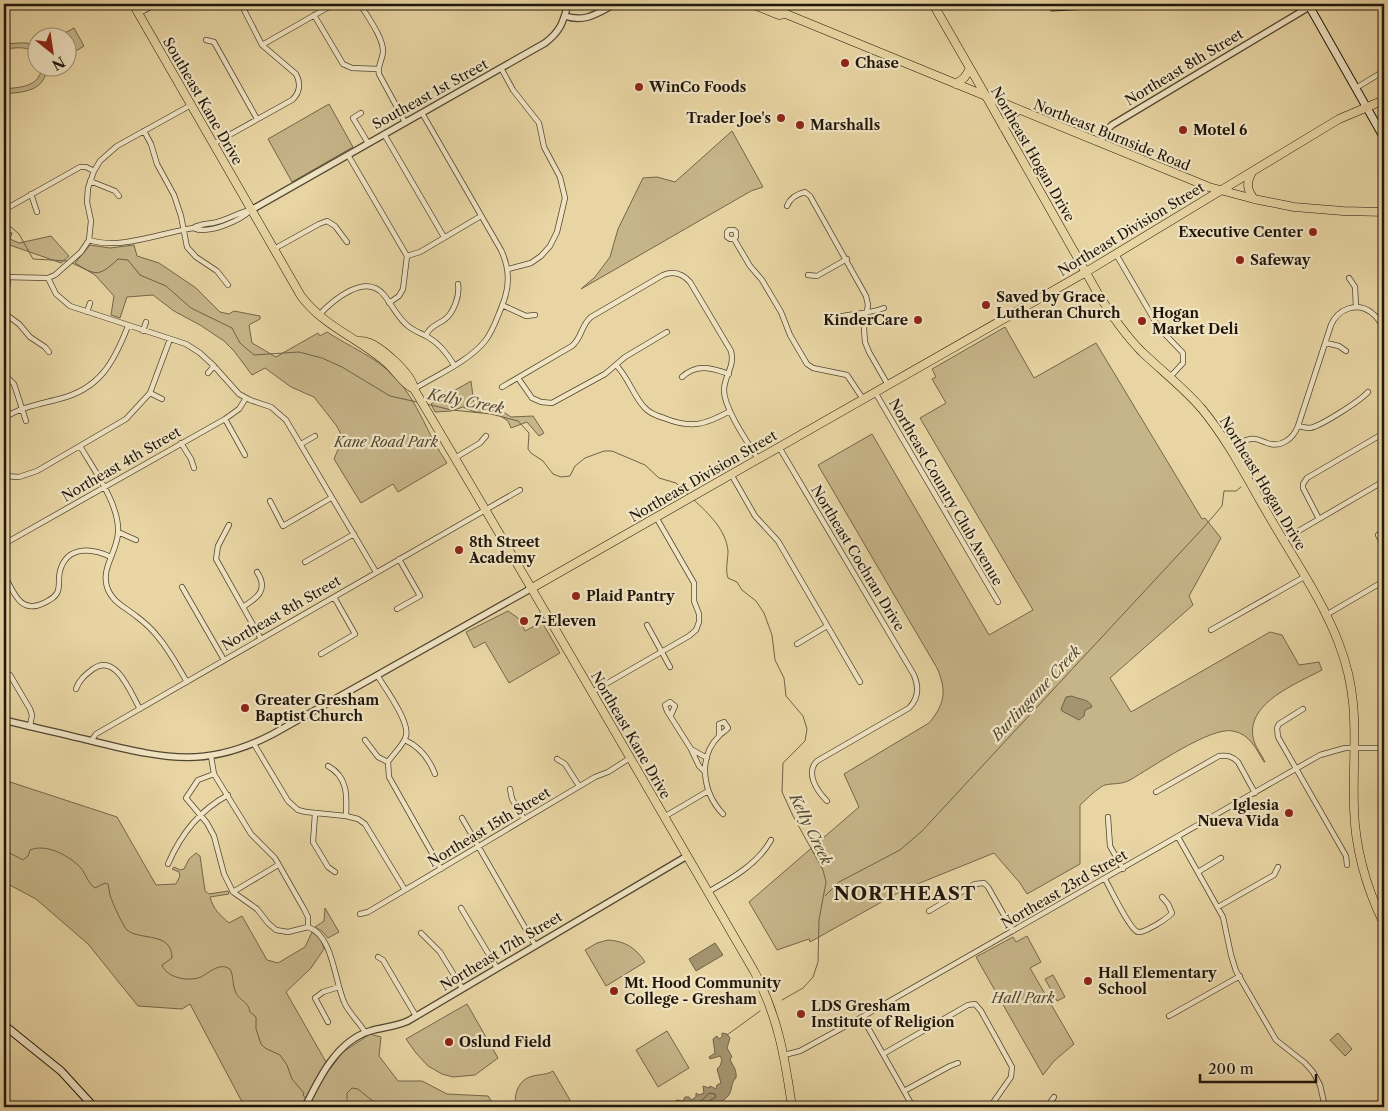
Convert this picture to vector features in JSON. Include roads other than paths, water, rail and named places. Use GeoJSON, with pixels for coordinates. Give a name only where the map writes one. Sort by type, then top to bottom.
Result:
{"type":"FeatureCollection","features":[{"type":"Feature","properties":{"kind":"main road","name":"Southeast Kane Drive"},"geometry":{"type":"LineString","coordinates":[[133,4],[251,210]]}},
{"type":"Feature","properties":{"kind":"main road","name":"Northeast Burnside Road"},"geometry":{"type":"LineString","coordinates":[[752,4],[779,15],[786,14]]}},
{"type":"Feature","properties":{"kind":"main road"},"geometry":{"type":"LineString","coordinates":[[761,4],[770,4]]}},
{"type":"Feature","properties":{"kind":"main road","name":"Northeast Burnside Road"},"geometry":{"type":"LineString","coordinates":[[770,4],[782,9],[786,14],[1189,180],[1254,200],[1294,207],[1384,212]]}},
{"type":"Feature","properties":{"kind":"main road","name":"Northeast Hogan Drive"},"geometry":{"type":"LineString","coordinates":[[933,4],[1105,305],[1124,332],[1142,352],[1202,409],[1230,449],[1326,615],[1339,644],[1348,673],[1355,710],[1354,807],[1357,844],[1368,888],[1384,924]]}},
{"type":"Feature","properties":{"kind":"main road"},"geometry":{"type":"LineString","coordinates":[[1310,5],[1384,138]]}},
{"type":"Feature","properties":{"kind":"main road"},"geometry":{"type":"LineString","coordinates":[[956,84],[964,78],[970,69]]}},
{"type":"Feature","properties":{"kind":"main road","name":"Northeast Division Street"},"geometry":{"type":"LineString","coordinates":[[532,588],[1086,272],[1339,119],[1384,100]]}},
{"type":"Feature","properties":{"kind":"main road"},"geometry":{"type":"LineString","coordinates":[[1004,128],[1009,116],[1019,110]]}},
{"type":"Feature","properties":{"kind":"main road"},"geometry":{"type":"LineString","coordinates":[[1252,171],[1248,179],[1248,186],[1254,200]]}},
{"type":"Feature","properties":{"kind":"main road","name":"Northeast Kane Drive"},"geometry":{"type":"LineString","coordinates":[[251,210],[298,291],[318,316],[340,332],[359,341],[367,342],[393,360],[414,383],[414,389],[532,588],[762,988],[778,1028],[792,1107]]}},
{"type":"Feature","properties":{"kind":"main road"},"geometry":{"type":"LineString","coordinates":[[5,1028],[65,1076],[94,1107]]}},
{"type":"Feature","properties":{"kind":"street"},"geometry":{"type":"LineString","coordinates":[[139,13],[156,4]]}},
{"type":"Feature","properties":{"kind":"street"},"geometry":{"type":"LineString","coordinates":[[262,45],[334,4]]}},
{"type":"Feature","properties":{"kind":"street"},"geometry":{"type":"LineString","coordinates":[[360,4],[382,43],[383,56],[378,70],[381,79],[406,122]]}},
{"type":"Feature","properties":{"kind":"street","name":"Southeast 1st Street"},"geometry":{"type":"LineString","coordinates":[[88,240],[102,243],[122,243],[193,228],[197,225],[224,220],[243,211],[251,210],[549,40],[560,28],[568,4]]}},
{"type":"Feature","properties":{"kind":"street"},"geometry":{"type":"LineString","coordinates":[[565,16],[573,19],[585,19],[615,4]]}},
{"type":"Feature","properties":{"kind":"street"},"geometry":{"type":"LineString","coordinates":[[213,144],[300,94],[296,74],[262,45],[244,5]]}},
{"type":"Feature","properties":{"kind":"street","name":"Northeast 8th Street"},"geometry":{"type":"LineString","coordinates":[[1100,144],[1107,130],[1112,125],[1310,5]]}},
{"type":"Feature","properties":{"kind":"street"},"geometry":{"type":"LineString","coordinates":[[314,15],[344,64],[352,68],[378,70]]}},
{"type":"Feature","properties":{"kind":"street"},"geometry":{"type":"LineString","coordinates":[[206,40],[214,42],[257,119]]}},
{"type":"Feature","properties":{"kind":"street"},"geometry":{"type":"LineString","coordinates":[[501,68],[513,90],[537,120],[541,128],[544,147],[560,177],[564,189],[562,214],[550,246],[541,256],[531,262],[508,269]]}},
{"type":"Feature","properties":{"kind":"street"},"geometry":{"type":"LineString","coordinates":[[1356,88],[1384,71]]}},
{"type":"Feature","properties":{"kind":"street"},"geometry":{"type":"LineString","coordinates":[[49,352],[30,337],[20,324],[4,311],[6,303],[6,277],[48,278],[55,275],[81,252],[88,240],[91,221],[87,195],[90,181],[103,157],[144,131],[191,105]]}},
{"type":"Feature","properties":{"kind":"street"},"geometry":{"type":"LineString","coordinates":[[361,113],[353,118],[368,143]]}},
{"type":"Feature","properties":{"kind":"street"},"geometry":{"type":"LineString","coordinates":[[414,389],[474,352],[485,341],[502,306],[508,287],[508,269],[501,250],[422,113]]}},
{"type":"Feature","properties":{"kind":"street"},"geometry":{"type":"LineString","coordinates":[[144,131],[151,144],[157,164],[174,195],[187,246],[192,254],[213,267],[228,285]]}},
{"type":"Feature","properties":{"kind":"street"},"geometry":{"type":"LineString","coordinates":[[384,134],[444,237]]}},
{"type":"Feature","properties":{"kind":"street"},"geometry":{"type":"LineString","coordinates":[[348,155],[406,256],[403,289],[399,296],[389,303]]}},
{"type":"Feature","properties":{"kind":"street"},"geometry":{"type":"LineString","coordinates":[[4,210],[80,166],[94,171]]}},
{"type":"Feature","properties":{"kind":"street"},"geometry":{"type":"LineString","coordinates":[[90,181],[115,191],[120,196]]}},
{"type":"Feature","properties":{"kind":"street"},"geometry":{"type":"LineString","coordinates":[[787,206],[791,199],[799,194],[805,192],[810,196],[847,259],[866,296],[868,313],[864,329],[865,342],[888,385]]}},
{"type":"Feature","properties":{"kind":"street"},"geometry":{"type":"LineString","coordinates":[[31,194],[37,212]]}},
{"type":"Feature","properties":{"kind":"street"},"geometry":{"type":"LineString","coordinates":[[330,222],[333,216]]}},
{"type":"Feature","properties":{"kind":"street"},"geometry":{"type":"LineString","coordinates":[[406,256],[415,254],[481,216]]}},
{"type":"Feature","properties":{"kind":"street"},"geometry":{"type":"LineString","coordinates":[[274,249],[319,224],[330,222],[347,242]]}},
{"type":"Feature","properties":{"kind":"street"},"geometry":{"type":"LineString","coordinates":[[734,239],[750,266],[762,280],[771,295],[783,316],[790,335],[807,364],[813,368],[847,374],[862,400]]}},
{"type":"Feature","properties":{"kind":"street"},"geometry":{"type":"LineString","coordinates":[[1116,254],[1159,328],[1183,353],[1183,363],[1170,377]]}},
{"type":"Feature","properties":{"kind":"street"},"geometry":{"type":"LineString","coordinates":[[808,276],[817,276],[847,259]]}},
{"type":"Feature","properties":{"kind":"street"},"geometry":{"type":"LineString","coordinates":[[502,387],[572,346],[578,340],[585,323],[591,317],[676,270],[690,282],[729,347],[733,360],[724,389],[725,397],[730,411],[758,459]]}},
{"type":"Feature","properties":{"kind":"street"},"geometry":{"type":"LineString","coordinates":[[48,278],[62,301],[74,308],[193,348],[214,366],[232,388],[246,398],[275,410],[286,420],[301,444],[376,572]]}},
{"type":"Feature","properties":{"kind":"street"},"geometry":{"type":"LineString","coordinates":[[1349,278],[1355,287],[1356,307]]}},
{"type":"Feature","properties":{"kind":"street"},"geometry":{"type":"LineString","coordinates":[[426,336],[430,328],[445,319],[450,313],[459,292],[458,284]]}},
{"type":"Feature","properties":{"kind":"street"},"geometry":{"type":"LineString","coordinates":[[318,316],[335,300],[362,286],[372,287],[380,291],[404,323],[443,348],[454,365]]}},
{"type":"Feature","properties":{"kind":"street"},"geometry":{"type":"LineString","coordinates":[[87,312],[90,303]]}},
{"type":"Feature","properties":{"kind":"street"},"geometry":{"type":"LineString","coordinates":[[502,306],[526,316],[535,316]]}},
{"type":"Feature","properties":{"kind":"street"},"geometry":{"type":"LineString","coordinates":[[1230,449],[1252,439],[1272,444],[1281,444],[1292,437],[1298,426],[1330,325],[1335,317],[1346,309],[1356,307],[1365,309],[1373,313],[1384,329]]}},
{"type":"Feature","properties":{"kind":"street"},"geometry":{"type":"LineString","coordinates":[[828,320],[844,315],[868,313],[884,308]]}},
{"type":"Feature","properties":{"kind":"street"},"geometry":{"type":"LineString","coordinates":[[143,331],[146,322]]}},
{"type":"Feature","properties":{"kind":"street"},"geometry":{"type":"LineString","coordinates":[[4,418],[22,409],[72,395],[93,384],[113,360],[128,326]]}},
{"type":"Feature","properties":{"kind":"street"},"geometry":{"type":"LineString","coordinates":[[518,378],[532,398],[541,402],[552,403],[605,374],[626,357],[667,332]]}},
{"type":"Feature","properties":{"kind":"street"},"geometry":{"type":"LineString","coordinates":[[4,476],[19,476],[32,473],[126,419],[150,393],[170,339]]}},
{"type":"Feature","properties":{"kind":"street"},"geometry":{"type":"LineString","coordinates":[[1326,342],[1339,346],[1346,351]]}},
{"type":"Feature","properties":{"kind":"street"},"geometry":{"type":"LineString","coordinates":[[616,365],[622,371],[642,405],[656,415],[676,423],[692,425],[709,422],[730,411]]}},
{"type":"Feature","properties":{"kind":"street"},"geometry":{"type":"LineString","coordinates":[[208,373],[214,366]]}},
{"type":"Feature","properties":{"kind":"street"},"geometry":{"type":"LineString","coordinates":[[682,376],[690,370],[697,368],[717,370],[729,374]]}},
{"type":"Feature","properties":{"kind":"street"},"geometry":{"type":"LineString","coordinates":[[4,374],[14,384],[26,422]]}},
{"type":"Feature","properties":{"kind":"street","name":"Northeast Country Club Avenue"},"geometry":{"type":"LineString","coordinates":[[875,392],[998,602]]}},
{"type":"Feature","properties":{"kind":"street"},"geometry":{"type":"LineString","coordinates":[[1298,426],[1307,428],[1316,426],[1362,399],[1368,392]]}},
{"type":"Feature","properties":{"kind":"street"},"geometry":{"type":"LineString","coordinates":[[150,393],[162,399]]}},
{"type":"Feature","properties":{"kind":"street","name":"Northeast 4th Street"},"geometry":{"type":"LineString","coordinates":[[4,544],[103,486],[225,419],[239,409],[246,398]]}},
{"type":"Feature","properties":{"kind":"street"},"geometry":{"type":"LineString","coordinates":[[225,419],[245,455]]}},
{"type":"Feature","properties":{"kind":"street"},"geometry":{"type":"LineString","coordinates":[[1320,519],[1305,492],[1303,484],[1307,478],[1384,433]]}},
{"type":"Feature","properties":{"kind":"street"},"geometry":{"type":"LineString","coordinates":[[301,444],[315,436]]}},
{"type":"Feature","properties":{"kind":"street"},"geometry":{"type":"LineString","coordinates":[[454,458],[480,443],[486,436]]}},
{"type":"Feature","properties":{"kind":"street"},"geometry":{"type":"LineString","coordinates":[[181,442],[194,468]]}},
{"type":"Feature","properties":{"kind":"street"},"geometry":{"type":"LineString","coordinates":[[80,446],[103,486],[117,518],[118,532],[105,579],[111,596],[117,603],[136,615],[158,637],[187,682]]}},
{"type":"Feature","properties":{"kind":"street","name":"Northeast Cochran Drive"},"geometry":{"type":"LineString","coordinates":[[780,447],[917,682],[917,696],[909,708],[817,761],[812,766],[812,775],[820,794],[827,801]]}},
{"type":"Feature","properties":{"kind":"street"},"geometry":{"type":"LineString","coordinates":[[731,474],[755,516],[778,541],[860,682]]}},
{"type":"Feature","properties":{"kind":"street"},"geometry":{"type":"LineString","coordinates":[[1283,540],[1384,481]]}},
{"type":"Feature","properties":{"kind":"street","name":"Northeast 8th Street"},"geometry":{"type":"LineString","coordinates":[[91,741],[96,734],[520,490]]}},
{"type":"Feature","properties":{"kind":"street"},"geometry":{"type":"LineString","coordinates":[[270,501],[283,526],[331,498]]}},
{"type":"Feature","properties":{"kind":"street"},"geometry":{"type":"LineString","coordinates":[[592,692],[689,636],[696,630],[700,618],[693,598],[694,583],[656,517]]}},
{"type":"Feature","properties":{"kind":"street"},"geometry":{"type":"LineString","coordinates":[[229,525],[216,550],[216,559],[261,639]]}},
{"type":"Feature","properties":{"kind":"street"},"geometry":{"type":"LineString","coordinates":[[1384,531],[1378,535],[1384,546]]}},
{"type":"Feature","properties":{"kind":"street"},"geometry":{"type":"LineString","coordinates":[[118,532],[136,540]]}},
{"type":"Feature","properties":{"kind":"street"},"geometry":{"type":"LineString","coordinates":[[305,562],[354,534]]}},
{"type":"Feature","properties":{"kind":"street"},"geometry":{"type":"LineString","coordinates":[[4,575],[21,603],[31,608],[50,600],[57,594],[62,567],[67,559],[74,554],[83,550],[92,550],[111,557]]}},
{"type":"Feature","properties":{"kind":"street"},"geometry":{"type":"LineString","coordinates":[[396,609],[420,596],[399,559]]}},
{"type":"Feature","properties":{"kind":"street"},"geometry":{"type":"LineString","coordinates":[[242,607],[254,600],[260,592],[262,582],[256,572]]}},
{"type":"Feature","properties":{"kind":"street"},"geometry":{"type":"LineString","coordinates":[[1211,630],[1304,577]]}},
{"type":"Feature","properties":{"kind":"street"},"geometry":{"type":"LineString","coordinates":[[1326,615],[1384,581]]}},
{"type":"Feature","properties":{"kind":"street"},"geometry":{"type":"LineString","coordinates":[[182,587],[224,660]]}},
{"type":"Feature","properties":{"kind":"street","name":"Northeast Division Street"},"geometry":{"type":"LineString","coordinates":[[4,720],[168,757],[211,756],[234,751],[254,744],[532,588]]}},
{"type":"Feature","properties":{"kind":"street"},"geometry":{"type":"LineString","coordinates":[[321,654],[355,634],[334,596]]}},
{"type":"Feature","properties":{"kind":"street"},"geometry":{"type":"LineString","coordinates":[[647,625],[670,667]]}},
{"type":"Feature","properties":{"kind":"street"},"geometry":{"type":"LineString","coordinates":[[797,644],[827,626]]}},
{"type":"Feature","properties":{"kind":"street"},"geometry":{"type":"LineString","coordinates":[[76,689],[79,681],[96,667],[110,665],[118,670],[140,709]]}},
{"type":"Feature","properties":{"kind":"street"},"geometry":{"type":"LineString","coordinates":[[4,675],[10,675],[30,710],[32,715],[30,726]]}},
{"type":"Feature","properties":{"kind":"street"},"geometry":{"type":"LineString","coordinates":[[377,675],[405,724],[406,732],[404,740],[388,762],[389,776],[441,869]]}},
{"type":"Feature","properties":{"kind":"street"},"geometry":{"type":"LineString","coordinates":[[1302,709],[1282,721],[1277,728],[1278,737],[1346,856],[1347,865]]}},
{"type":"Feature","properties":{"kind":"street"},"geometry":{"type":"LineString","coordinates":[[671,715],[699,766],[705,772]]}},
{"type":"Feature","properties":{"kind":"street"},"geometry":{"type":"LineString","coordinates":[[719,734],[707,758],[705,772],[708,791],[723,814]]}},
{"type":"Feature","properties":{"kind":"street"},"geometry":{"type":"LineString","coordinates":[[364,740],[378,757],[388,762]]}},
{"type":"Feature","properties":{"kind":"street"},"geometry":{"type":"LineString","coordinates":[[404,740],[421,750],[435,774]]}},
{"type":"Feature","properties":{"kind":"street"},"geometry":{"type":"LineString","coordinates":[[254,744],[288,801],[298,810],[358,819],[368,828],[405,890]]}},
{"type":"Feature","properties":{"kind":"street","name":"Northeast 23rd Street"},"geometry":{"type":"LineString","coordinates":[[784,1055],[800,1051],[862,1017],[1326,752],[1356,748],[1384,748]]}},
{"type":"Feature","properties":{"kind":"street"},"geometry":{"type":"LineString","coordinates":[[691,749],[707,758]]}},
{"type":"Feature","properties":{"kind":"street"},"geometry":{"type":"LineString","coordinates":[[1156,792],[1219,756],[1224,755],[1234,758],[1238,762],[1255,793]]}},
{"type":"Feature","properties":{"kind":"street"},"geometry":{"type":"LineString","coordinates":[[211,756],[214,774],[251,834],[271,853],[278,864],[308,917],[308,927]]}},
{"type":"Feature","properties":{"kind":"street","name":"Northeast 15th Street"},"geometry":{"type":"LineString","coordinates":[[360,914],[368,912],[579,786],[630,758]]}},
{"type":"Feature","properties":{"kind":"street"},"geometry":{"type":"LineString","coordinates":[[557,759],[565,764],[579,786]]}},
{"type":"Feature","properties":{"kind":"street"},"geometry":{"type":"LineString","coordinates":[[328,766],[339,775],[344,784],[347,796],[346,816]]}},
{"type":"Feature","properties":{"kind":"street"},"geometry":{"type":"LineString","coordinates":[[214,774],[198,780],[186,798],[201,815],[214,836],[224,874],[233,892],[258,909],[268,923],[276,930],[288,932],[308,927],[316,931],[324,941],[347,1008],[365,1032]]}},
{"type":"Feature","properties":{"kind":"street"},"geometry":{"type":"LineString","coordinates":[[510,789],[512,799],[524,819]]}},
{"type":"Feature","properties":{"kind":"street"},"geometry":{"type":"LineString","coordinates":[[664,817],[708,791]]}},
{"type":"Feature","properties":{"kind":"street"},"geometry":{"type":"LineString","coordinates":[[168,864],[176,844],[201,815],[215,802],[228,795]]}},
{"type":"Feature","properties":{"kind":"street"},"geometry":{"type":"LineString","coordinates":[[1240,801],[1250,818],[1256,823]]}},
{"type":"Feature","properties":{"kind":"street"},"geometry":{"type":"LineString","coordinates":[[315,814],[314,842],[328,867],[335,872]]}},
{"type":"Feature","properties":{"kind":"street"},"geometry":{"type":"LineString","coordinates":[[1108,817],[1110,846],[1123,869]]}},
{"type":"Feature","properties":{"kind":"street"},"geometry":{"type":"LineString","coordinates":[[462,818],[535,945]]}},
{"type":"Feature","properties":{"kind":"street"},"geometry":{"type":"LineString","coordinates":[[1178,837],[1218,907],[1225,923],[1234,965],[1276,1040],[1313,1072],[1322,1089],[1325,1107]]}},
{"type":"Feature","properties":{"kind":"street"},"geometry":{"type":"LineString","coordinates":[[708,892],[741,872],[766,849],[772,840]]}},
{"type":"Feature","properties":{"kind":"street","name":"Northeast 17th Street"},"geometry":{"type":"LineString","coordinates":[[305,1107],[330,1063],[345,1045],[365,1032],[398,1025],[416,1016],[687,856]]}},
{"type":"Feature","properties":{"kind":"street"},"geometry":{"type":"LineString","coordinates":[[1198,872],[1221,858]]}},
{"type":"Feature","properties":{"kind":"street"},"geometry":{"type":"LineString","coordinates":[[233,892],[278,864]]}},
{"type":"Feature","properties":{"kind":"street"},"geometry":{"type":"LineString","coordinates":[[1218,907],[1274,875],[1278,867]]}},
{"type":"Feature","properties":{"kind":"street"},"geometry":{"type":"LineString","coordinates":[[1105,879],[1130,923],[1139,932],[1145,931],[1165,920],[1172,913],[1162,897]]}},
{"type":"Feature","properties":{"kind":"street"},"geometry":{"type":"LineString","coordinates":[[929,911],[975,884],[984,883],[1013,931]]}},
{"type":"Feature","properties":{"kind":"street"},"geometry":{"type":"LineString","coordinates":[[461,908],[497,968]]}},
{"type":"Feature","properties":{"kind":"street"},"geometry":{"type":"LineString","coordinates":[[421,933],[440,952],[462,988]]}},
{"type":"Feature","properties":{"kind":"street"},"geometry":{"type":"LineString","coordinates":[[378,957],[383,960],[416,1016]]}},
{"type":"Feature","properties":{"kind":"street"},"geometry":{"type":"LineString","coordinates":[[1169,1016],[1240,976]]}},
{"type":"Feature","properties":{"kind":"street"},"geometry":{"type":"LineString","coordinates":[[328,1022],[315,998],[323,992],[339,987]]}},
{"type":"Feature","properties":{"kind":"street"},"geometry":{"type":"LineString","coordinates":[[883,1054],[968,1005],[975,1004],[1011,1063],[1013,1072],[990,1107]]}},
{"type":"Feature","properties":{"kind":"street"},"geometry":{"type":"LineString","coordinates":[[862,1017],[913,1107]]}},
{"type":"Feature","properties":{"kind":"street"},"geometry":{"type":"LineString","coordinates":[[904,1091],[958,1063]]}},
{"type":"Feature","properties":{"kind":"street"},"geometry":{"type":"LineString","coordinates":[[1047,1107],[1054,1097]]}},
{"type":"Feature","properties":{"kind":"water"},"geometry":{"type":"Polygon","coordinates":[[[1072,696],[1089,702],[1092,707],[1085,710],[1084,716],[1079,720],[1061,709],[1066,697],[1072,696]]]}},
{"type":"Feature","properties":{"kind":"water"},"geometry":{"type":"Polygon","coordinates":[[[715,943],[723,955],[696,971],[689,959],[715,943]]]}},
{"type":"Feature","properties":{"kind":"water"},"geometry":{"type":"Polygon","coordinates":[[[722,1033],[727,1034],[730,1038],[727,1048],[732,1057],[730,1059],[736,1072],[736,1078],[730,1094],[723,1101],[709,1106],[671,1107],[669,1102],[683,1101],[685,1097],[689,1097],[691,1100],[696,1097],[696,1093],[699,1095],[704,1093],[703,1086],[709,1088],[710,1086],[716,1089],[717,1085],[721,1083],[717,1069],[722,1060],[720,1056],[710,1059],[709,1057],[715,1053],[713,1039],[717,1036],[719,1039],[722,1037],[722,1033]]]}},
{"type":"Feature","properties":{"kind":"waterway","name":"Kelly Creek"},"geometry":{"type":"LineString","coordinates":[[4,226],[11,227],[19,234],[33,259],[68,261]]}},
{"type":"Feature","properties":{"kind":"waterway","name":"Kelly Creek"},"geometry":{"type":"LineString","coordinates":[[72,263],[96,273],[105,270],[118,259],[128,260],[140,275],[166,286],[191,308],[232,328],[240,343],[254,355],[299,352],[322,358],[342,367],[390,396],[417,402]]}},
{"type":"Feature","properties":{"kind":"waterway","name":"Kelly Creek"},"geometry":{"type":"LineString","coordinates":[[426,404],[452,410],[491,414],[518,421],[529,433],[528,449],[531,453],[543,461],[553,474],[561,477],[570,476],[575,466],[585,458],[604,451],[612,451],[645,465],[659,478],[676,483],[689,495]]}},
{"type":"Feature","properties":{"kind":"waterway","name":"Burlingame Creek"},"geometry":{"type":"LineString","coordinates":[[825,896],[839,882],[900,850],[921,832],[1204,527],[1222,506],[1224,491],[1236,491],[1241,487]]}},
{"type":"Feature","properties":{"kind":"waterway","name":"Kelly Creek"},"geometry":{"type":"LineString","coordinates":[[694,500],[711,517],[724,536],[728,551],[728,578],[737,582],[742,590],[756,601],[764,613],[772,635],[775,660],[784,678],[786,696],[803,716],[807,729],[805,741],[783,763],[782,792],[823,870],[826,882],[819,920],[818,962],[813,977],[803,988],[782,1000]]}},
{"type":"Feature","properties":{"kind":"waterway"},"geometry":{"type":"LineString","coordinates":[[4,850],[23,860],[28,856],[30,850],[36,848],[50,849],[76,863],[95,888],[105,883],[108,884],[113,903],[127,930],[161,940],[171,949],[172,958],[162,965],[173,976],[190,979],[201,977],[218,967],[230,969],[236,993],[256,1017],[256,1029],[261,1044],[280,1055],[287,1065],[292,1079],[304,1093],[303,1095],[306,1099]]}},
{"type":"Feature","properties":{"kind":"waterway","name":"Kelly Creek"},"geometry":{"type":"LineString","coordinates":[[727,1035],[760,1011]]}},
{"type":"Feature","properties":{"kind":"waterway"},"geometry":{"type":"LineString","coordinates":[[347,1107],[347,1093],[352,1088],[358,1089],[380,1107]]}},
{"type":"Feature","properties":{"kind":"waterway"},"geometry":{"type":"LineString","coordinates":[[309,1101],[316,1107]]}},
{"type":"Feature","properties":{"kind":"tram line"},"geometry":{"type":"LineString","coordinates":[[1051,11],[1130,7],[1147,4]]}},
{"type":"Feature","properties":{"kind":"place","name":"Chase"},"geometry":{"type":"Point","coordinates":[845,63]}},
{"type":"Feature","properties":{"kind":"place","name":"WinCo Foods"},"geometry":{"type":"Point","coordinates":[639,87]}},
{"type":"Feature","properties":{"kind":"place","name":"Trader Joe's"},"geometry":{"type":"Point","coordinates":[781,118]}},
{"type":"Feature","properties":{"kind":"place","name":"Marshalls"},"geometry":{"type":"Point","coordinates":[800,125]}},
{"type":"Feature","properties":{"kind":"place","name":"Motel 6"},"geometry":{"type":"Point","coordinates":[1183,130]}},
{"type":"Feature","properties":{"kind":"place","name":"Executive Center"},"geometry":{"type":"Point","coordinates":[1313,232]}},
{"type":"Feature","properties":{"kind":"place","name":"Safeway"},"geometry":{"type":"Point","coordinates":[1240,260]}},
{"type":"Feature","properties":{"kind":"place","name":"Saved by Grace Lutheran Church"},"geometry":{"type":"Point","coordinates":[986,305]}},
{"type":"Feature","properties":{"kind":"place","name":"KinderCare"},"geometry":{"type":"Point","coordinates":[918,320]}},
{"type":"Feature","properties":{"kind":"place","name":"Hogan Market Deli"},"geometry":{"type":"Point","coordinates":[1142,321]}},
{"type":"Feature","properties":{"kind":"place","name":"8th Street Academy"},"geometry":{"type":"Point","coordinates":[459,550]}},
{"type":"Feature","properties":{"kind":"place","name":"Plaid Pantry"},"geometry":{"type":"Point","coordinates":[576,596]}},
{"type":"Feature","properties":{"kind":"place","name":"7-Eleven"},"geometry":{"type":"Point","coordinates":[524,621]}},
{"type":"Feature","properties":{"kind":"place","name":"Greater Gresham Baptist Church"},"geometry":{"type":"Point","coordinates":[245,708]}},
{"type":"Feature","properties":{"kind":"place","name":"Iglesia Nueva Vida"},"geometry":{"type":"Point","coordinates":[1289,813]}},
{"type":"Feature","properties":{"kind":"place","name":"Hall Elementary School"},"geometry":{"type":"Point","coordinates":[1088,981]}},
{"type":"Feature","properties":{"kind":"place","name":"Mt. Hood Community College - Gresham"},"geometry":{"type":"Point","coordinates":[614,991]}},
{"type":"Feature","properties":{"kind":"place","name":"LDS Gresham Institute of Religion"},"geometry":{"type":"Point","coordinates":[801,1014]}},
{"type":"Feature","properties":{"kind":"place","name":"Oslund Field"},"geometry":{"type":"Point","coordinates":[449,1042]}},
{"type":"Feature","properties":{"kind":"district","name":"NORTHEAST"},"geometry":{"type":"Point","coordinates":[905,893]}},
{"type":"Feature","properties":{"kind":"park label","name":"Kane Road Park"},"geometry":{"type":"Point","coordinates":[386,442]}},
{"type":"Feature","properties":{"kind":"park label","name":"Hall Park"},"geometry":{"type":"Point","coordinates":[1023,998]}}]}
